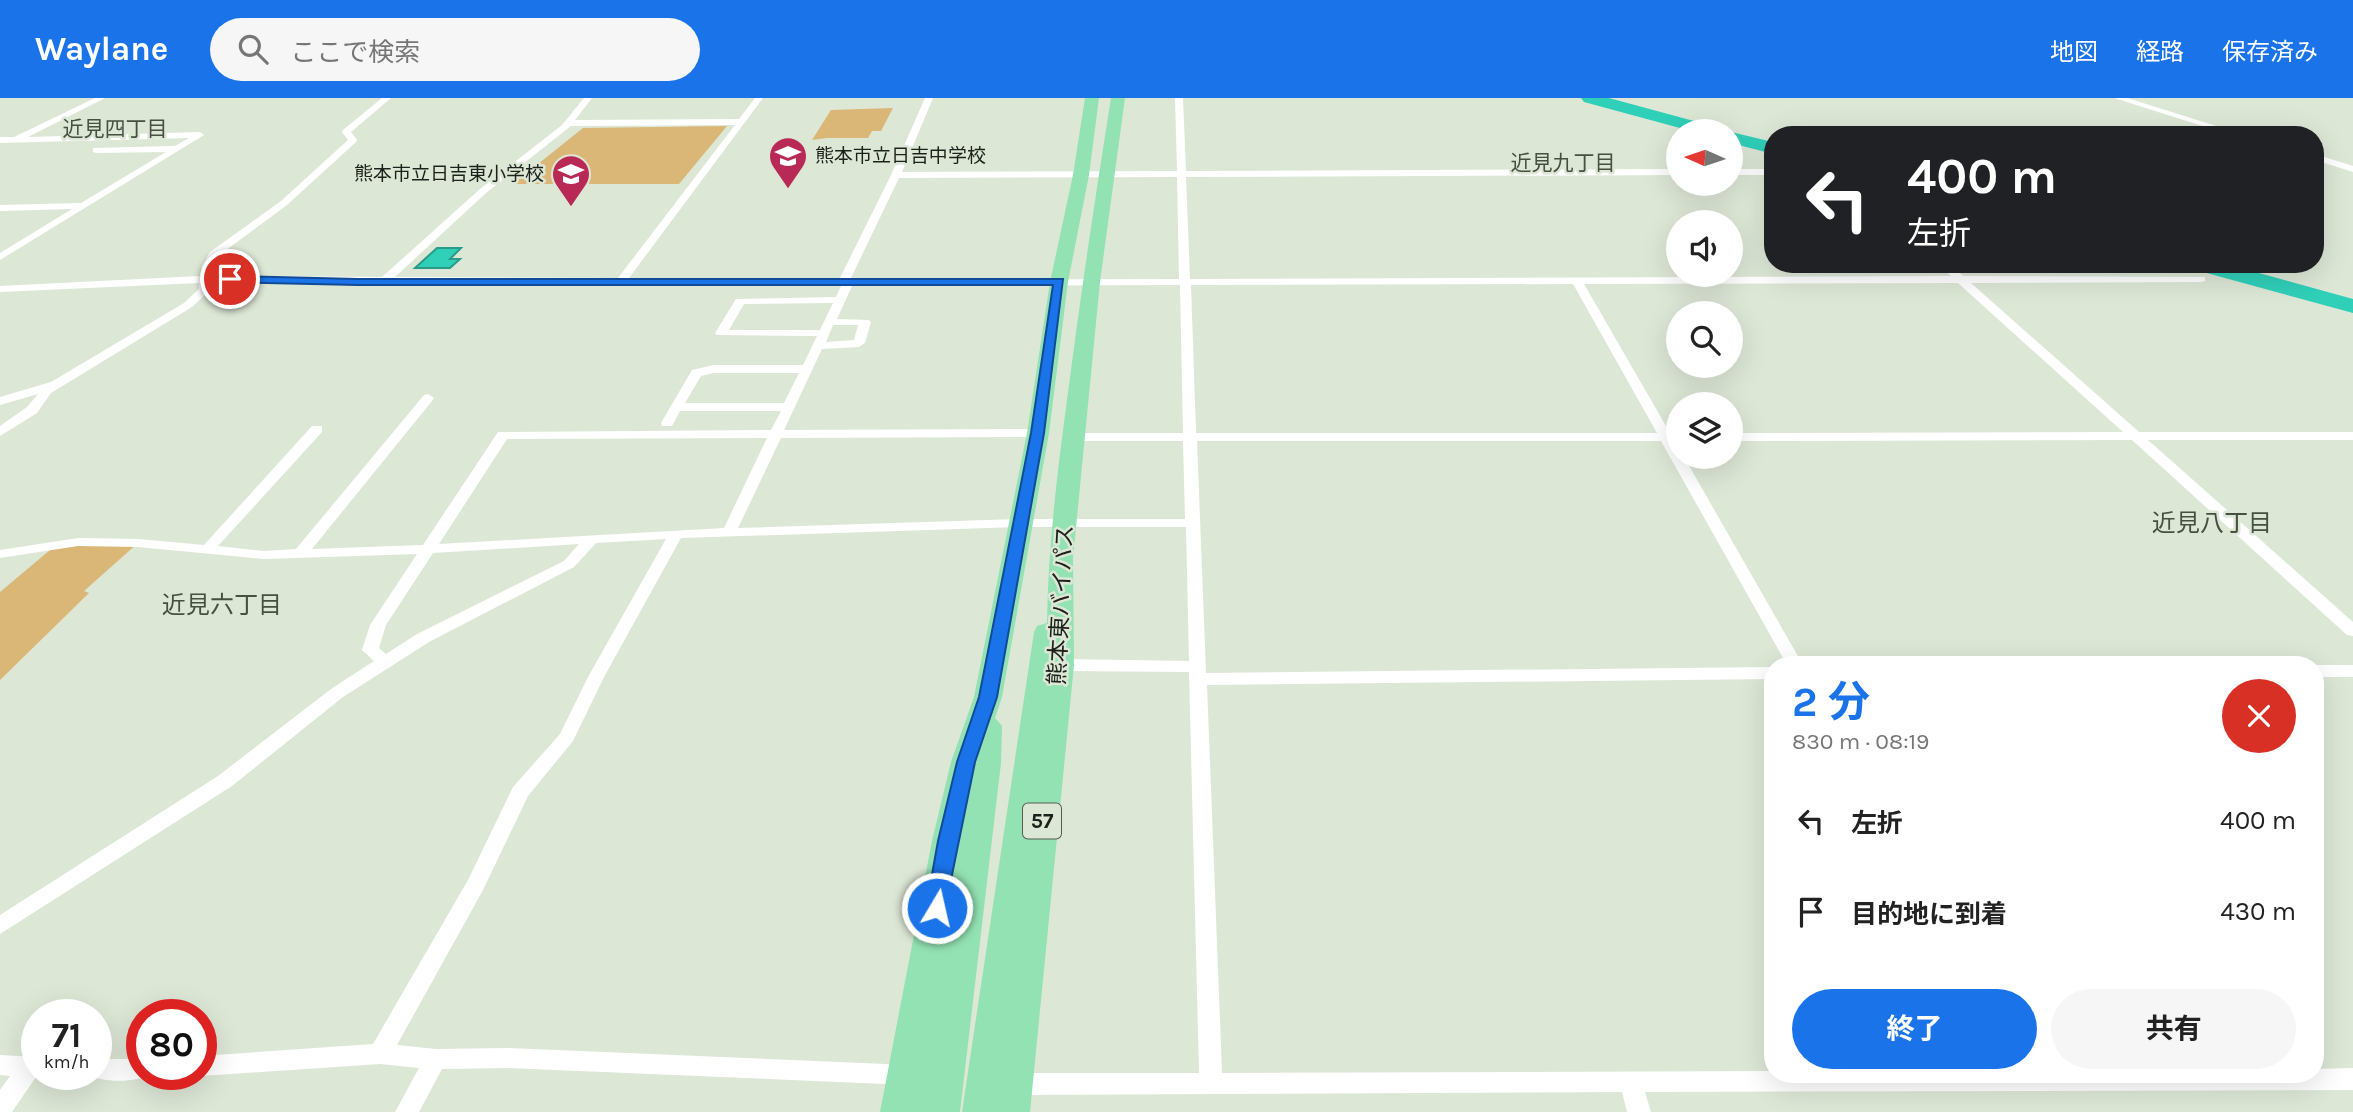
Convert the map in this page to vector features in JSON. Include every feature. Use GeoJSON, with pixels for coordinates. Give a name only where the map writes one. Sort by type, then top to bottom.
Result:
{"type":"FeatureCollection","features":[{"type":"Feature","properties":{"kind":"highway","name":"熊本東バイパス"},"geometry":{"type":"LineString","coordinates":[[900,1112],[948,841],[966,762],[988,697],[1021,523],[1038,433],[1059,282],[1081,175],[1092,98]]}},
{"type":"Feature","properties":{"kind":"highway","name":"熊本東バイパス"},"geometry":{"type":"LineString","coordinates":[[998,1098],[1060,665],[1060,558],[1091,282],[1118,98]]}},
{"type":"Feature","properties":{"kind":"highway"},"geometry":{"type":"LineString","coordinates":[[998,1098],[1039,681],[1060,558]]}},
{"type":"Feature","properties":{"kind":"highway"},"geometry":{"type":"LineString","coordinates":[[942,1096],[986,763],[988,697]]}},
{"type":"Feature","properties":{"kind":"street"},"geometry":{"type":"LineString","coordinates":[[0,147],[101,98]]}},
{"type":"Feature","properties":{"kind":"street"},"geometry":{"type":"LineString","coordinates":[[0,432],[32,410],[47,390],[93,365],[188,305],[204,290],[207,266],[214,254],[284,203],[353,140],[346,132],[387,98]]}},
{"type":"Feature","properties":{"kind":"street"},"geometry":{"type":"LineString","coordinates":[[385,280],[483,191],[569,124],[588,98]]}},
{"type":"Feature","properties":{"kind":"street"},"geometry":{"type":"LineString","coordinates":[[622,281],[759,98]]}},
{"type":"Feature","properties":{"kind":"street"},"geometry":{"type":"LineString","coordinates":[[729,532],[839,300],[929,98]]}},
{"type":"Feature","properties":{"kind":"street"},"geometry":{"type":"LineString","coordinates":[[1179,98],[1212,1084]]}},
{"type":"Feature","properties":{"kind":"street"},"geometry":{"type":"LineString","coordinates":[[2118,98],[2211,126]]}},
{"type":"Feature","properties":{"kind":"street"},"geometry":{"type":"LineString","coordinates":[[569,124],[741,122]]}},
{"type":"Feature","properties":{"kind":"street"},"geometry":{"type":"LineString","coordinates":[[0,140],[200,135],[0,257]]}},
{"type":"Feature","properties":{"kind":"street"},"geometry":{"type":"LineString","coordinates":[[96,150],[181,149]]}},
{"type":"Feature","properties":{"kind":"street"},"geometry":{"type":"LineString","coordinates":[[2324,160],[2353,169]]}},
{"type":"Feature","properties":{"kind":"street"},"geometry":{"type":"LineString","coordinates":[[896,175],[1666,172]]}},
{"type":"Feature","properties":{"kind":"street"},"geometry":{"type":"LineString","coordinates":[[1743,172],[1764,172]]}},
{"type":"Feature","properties":{"kind":"street"},"geometry":{"type":"LineString","coordinates":[[0,208],[84,206]]}},
{"type":"Feature","properties":{"kind":"street"},"geometry":{"type":"LineString","coordinates":[[1954,273],[2353,631]]}},
{"type":"Feature","properties":{"kind":"street"},"geometry":{"type":"LineString","coordinates":[[0,289],[206,279],[845,283],[2201,279]]}},
{"type":"Feature","properties":{"kind":"street"},"geometry":{"type":"LineString","coordinates":[[1577,281],[1666,427]]}},
{"type":"Feature","properties":{"kind":"street"},"geometry":{"type":"LineString","coordinates":[[817,346],[859,343],[865,323],[721,333],[740,301],[839,300]]}},
{"type":"Feature","properties":{"kind":"street"},"geometry":{"type":"LineString","coordinates":[[667,422],[696,373],[714,369],[806,369]]}},
{"type":"Feature","properties":{"kind":"street"},"geometry":{"type":"LineString","coordinates":[[0,401],[54,386]]}},
{"type":"Feature","properties":{"kind":"street"},"geometry":{"type":"LineString","coordinates":[[300,554],[428,398]]}},
{"type":"Feature","properties":{"kind":"street"},"geometry":{"type":"LineString","coordinates":[[676,407],[787,407]]}},
{"type":"Feature","properties":{"kind":"street"},"geometry":{"type":"LineString","coordinates":[[206,551],[317,429]]}},
{"type":"Feature","properties":{"kind":"street"},"geometry":{"type":"LineString","coordinates":[[386,662],[370,650],[378,625],[503,435],[1038,433]]}},
{"type":"Feature","properties":{"kind":"street"},"geometry":{"type":"LineString","coordinates":[[1743,437],[2353,436]]}},
{"type":"Feature","properties":{"kind":"street"},"geometry":{"type":"LineString","coordinates":[[1073,437],[1666,437]]}},
{"type":"Feature","properties":{"kind":"street"},"geometry":{"type":"LineString","coordinates":[[1689,469],[1790,656]]}},
{"type":"Feature","properties":{"kind":"street"},"geometry":{"type":"LineString","coordinates":[[0,554],[78,542],[138,543],[206,551],[300,554],[729,532],[1021,523],[1193,523]]}},
{"type":"Feature","properties":{"kind":"street"},"geometry":{"type":"LineString","coordinates":[[380,1054],[476,884],[520,792],[567,737],[596,677],[676,534]]}},
{"type":"Feature","properties":{"kind":"street"},"geometry":{"type":"LineString","coordinates":[[0,926],[225,781],[337,693],[423,638],[569,564],[593,538]]}},
{"type":"Feature","properties":{"kind":"street"},"geometry":{"type":"LineString","coordinates":[[1060,665],[1198,673],[1764,673]]}},
{"type":"Feature","properties":{"kind":"street"},"geometry":{"type":"LineString","coordinates":[[2324,671],[2353,671]]}},
{"type":"Feature","properties":{"kind":"street"},"geometry":{"type":"LineString","coordinates":[[217,1065],[380,1054],[436,1059],[508,1058],[906,1075],[942,1096],[998,1098],[1212,1084],[1764,1081]]}},
{"type":"Feature","properties":{"kind":"street"},"geometry":{"type":"LineString","coordinates":[[407,1112],[436,1059]]}},
{"type":"Feature","properties":{"kind":"street"},"geometry":{"type":"LineString","coordinates":[[0,1065],[21,1066]]}},
{"type":"Feature","properties":{"kind":"street"},"geometry":{"type":"LineString","coordinates":[[0,1109],[21,1082]]}},
{"type":"Feature","properties":{"kind":"street"},"geometry":{"type":"LineString","coordinates":[[1630,1082],[1639,1112]]}},
{"type":"Feature","properties":{"kind":"street"},"geometry":{"type":"LineString","coordinates":[[2296,1083],[2349,1084]]}},
{"type":"Feature","properties":{"kind":"shaded area"},"geometry":{"type":"Polygon","coordinates":[[[893,108],[881,131],[872,131],[868,138],[812,140],[831,110],[893,108]]]}},
{"type":"Feature","properties":{"kind":"shaded area"},"geometry":{"type":"Polygon","coordinates":[[[727,126],[679,184],[513,184],[583,128],[727,126]]]}},
{"type":"Feature","properties":{"kind":"shaded area"},"geometry":{"type":"Polygon","coordinates":[[[138,543],[84,591],[89,593],[0,680],[0,592],[56,545],[138,543]]]}},
{"type":"Feature","properties":{"kind":"water"},"geometry":{"type":"Polygon","coordinates":[[[437,248],[461,248],[450,259],[460,259],[450,268],[415,268],[437,248]]]}},
{"type":"Feature","properties":{"kind":"waterway"},"geometry":{"type":"LineString","coordinates":[[1590,98],[1666,119]]}},
{"type":"Feature","properties":{"kind":"waterway"},"geometry":{"type":"LineString","coordinates":[[1743,140],[1764,146]]}},
{"type":"Feature","properties":{"kind":"waterway"},"geometry":{"type":"LineString","coordinates":[[2233,273],[2353,306]]}},
{"type":"Feature","properties":{"kind":"place","name":"熊本市立日吉中学校"},"geometry":{"type":"Point","coordinates":[788,190]}},
{"type":"Feature","properties":{"kind":"place","name":"熊本市立日吉東小学校"},"geometry":{"type":"Point","coordinates":[571,208]}},
{"type":"Feature","properties":{"kind":"district","name":"近見四丁目"},"geometry":{"type":"Point","coordinates":[115,129]}},
{"type":"Feature","properties":{"kind":"district","name":"近見九丁目"},"geometry":{"type":"Point","coordinates":[1563,163]}},
{"type":"Feature","properties":{"kind":"district","name":"近見八丁目"},"geometry":{"type":"Point","coordinates":[2212,523]}},
{"type":"Feature","properties":{"kind":"district","name":"近見六丁目"},"geometry":{"type":"Point","coordinates":[222,605]}},
{"type":"Feature","properties":{"kind":"route"},"geometry":{"type":"LineString","coordinates":[[230,279],[358,282],[1059,282],[1038,433],[988,697],[966,762],[948,841],[937,908]]}}]}
